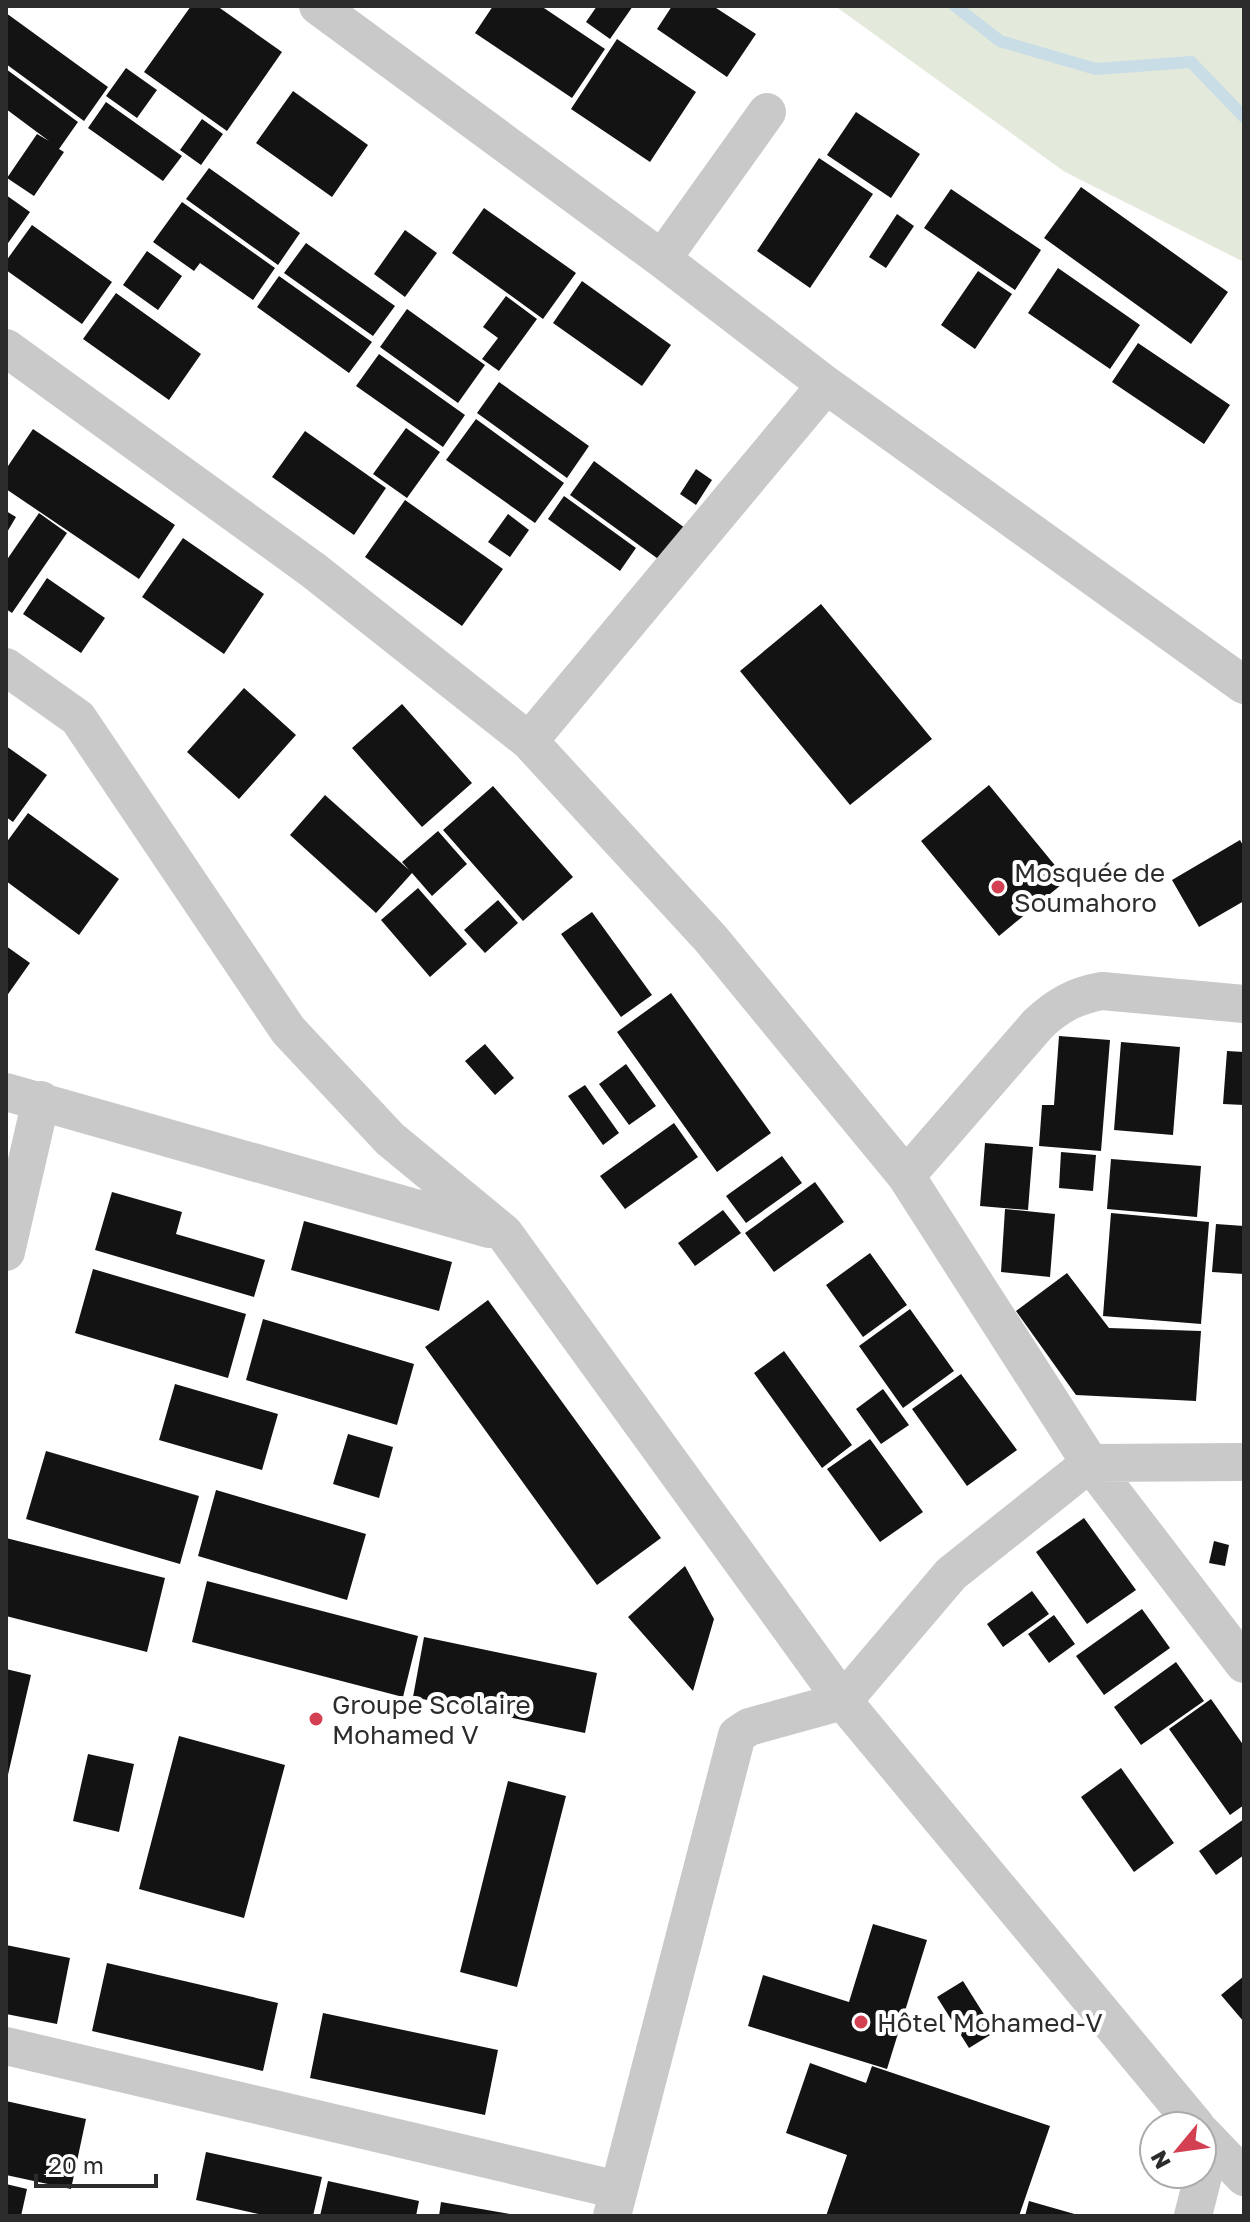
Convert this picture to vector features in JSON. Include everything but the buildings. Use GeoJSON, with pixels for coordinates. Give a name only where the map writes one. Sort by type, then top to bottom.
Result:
{"type":"FeatureCollection","features":[{"type":"Feature","properties":{"kind":"street"},"geometry":{"type":"LineString","coordinates":[[318,6],[662,259],[826,385],[1244,685]]}},
{"type":"Feature","properties":{"kind":"street"},"geometry":{"type":"LineString","coordinates":[[662,259],[767,112]]}},
{"type":"Feature","properties":{"kind":"street"},"geometry":{"type":"LineString","coordinates":[[6,348],[313,570],[529,741],[711,939],[906,1176],[1090,1463],[1244,1664]]}},
{"type":"Feature","properties":{"kind":"street"},"geometry":{"type":"LineString","coordinates":[[529,741],[826,385]]}},
{"type":"Feature","properties":{"kind":"street"},"geometry":{"type":"LineString","coordinates":[[6,667],[78,718],[288,1030],[390,1139],[504,1233],[843,1701],[1182,2110]]}},
{"type":"Feature","properties":{"kind":"street"},"geometry":{"type":"LineString","coordinates":[[906,1176],[1056,1007],[1080,995],[1102,991],[1244,1004]]}},
{"type":"Feature","properties":{"kind":"street"},"geometry":{"type":"LineString","coordinates":[[6,1252],[23,1096],[504,1233]]}},
{"type":"Feature","properties":{"kind":"street"},"geometry":{"type":"LineString","coordinates":[[6,2046],[615,2203],[737,1735],[749,1727],[843,1701],[951,1574],[1090,1463],[1244,1462]]}},
{"type":"Feature","properties":{"kind":"street"},"geometry":{"type":"LineString","coordinates":[[1218,2150],[1244,2177]]}},
{"type":"Feature","properties":{"kind":"street"},"geometry":{"type":"LineString","coordinates":[[1193,2216],[1196,2190]]}},
{"type":"Feature","properties":{"kind":"shaded area"},"geometry":{"type":"Polygon","coordinates":[[[835,6],[1244,6],[1244,262],[1065,172],[835,6]]]}},
{"type":"Feature","properties":{"kind":"waterway"},"geometry":{"type":"LineString","coordinates":[[955,6],[1000,41],[1096,69],[1191,62],[1244,117]]}},
{"type":"Feature","properties":{"kind":"place","name":"Mosquée de Soumahoro"},"geometry":{"type":"Point","coordinates":[998,887]}},
{"type":"Feature","properties":{"kind":"place","name":"Groupe Scolaire Mohamed V"},"geometry":{"type":"Point","coordinates":[316,1719]}},
{"type":"Feature","properties":{"kind":"place","name":"Hôtel Mohamed-V"},"geometry":{"type":"Point","coordinates":[861,2022]}}]}
